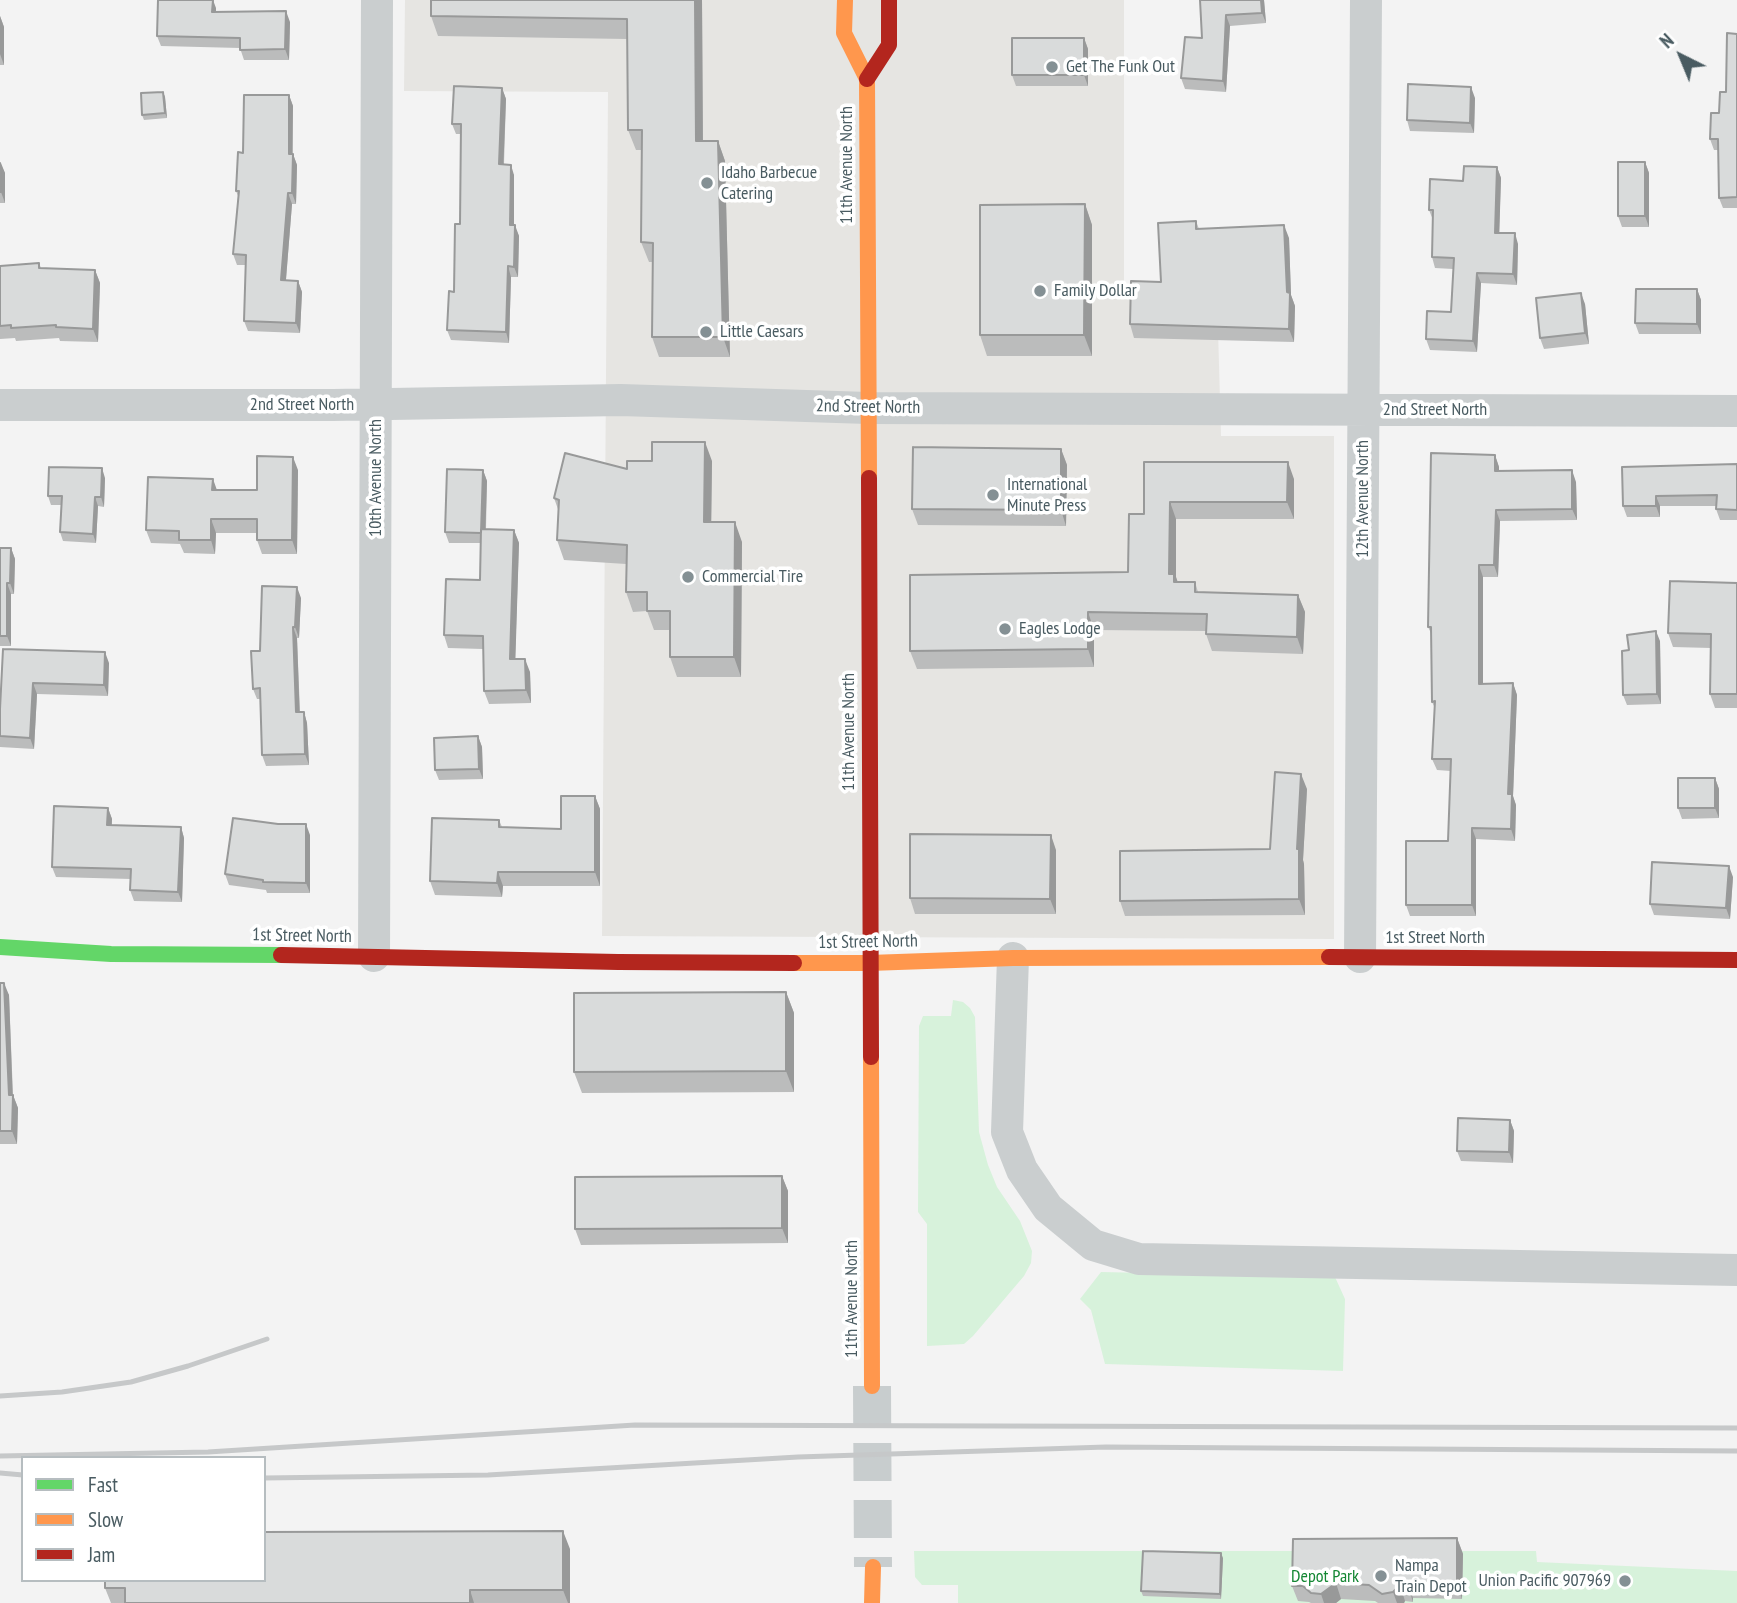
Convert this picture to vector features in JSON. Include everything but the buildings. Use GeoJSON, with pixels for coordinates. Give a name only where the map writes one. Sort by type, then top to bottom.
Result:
{"type":"FeatureCollection","features":[{"type":"Feature","properties":{"kind":"street","name":"10th Avenue North"},"geometry":{"type":"LineString","coordinates":[[374,956],[377,0]]}},
{"type":"Feature","properties":{"kind":"street","name":"11th Avenue North"},"geometry":{"type":"LineString","coordinates":[[845,0],[844,33],[867,79],[872,1386]]}},
{"type":"Feature","properties":{"kind":"street"},"geometry":{"type":"LineString","coordinates":[[867,79],[889,45],[889,0]]}},
{"type":"Feature","properties":{"kind":"street","name":"12th Avenue North"},"geometry":{"type":"LineString","coordinates":[[1360,957],[1366,0]]}},
{"type":"Feature","properties":{"kind":"street","name":"2nd Street North"},"geometry":{"type":"LineString","coordinates":[[0,405],[621,400],[868,408],[1737,411]]}},
{"type":"Feature","properties":{"kind":"street","name":"1st Street North"},"geometry":{"type":"LineString","coordinates":[[0,947],[111,954],[374,956],[618,962],[1360,957],[1737,960]]}},
{"type":"Feature","properties":{"kind":"street"},"geometry":{"type":"LineString","coordinates":[[1013,958],[1007,1132],[1022,1170],[1048,1208],[1093,1245],[1139,1259],[1737,1270]]}},
{"type":"Feature","properties":{"kind":"street"},"geometry":{"type":"LineString","coordinates":[[872,1603],[873,1567]]}},
{"type":"Feature","properties":{"kind":"shaded area"},"geometry":{"type":"Polygon","coordinates":[[[405,0],[1124,0],[1124,294],[1217,294],[1221,436],[1334,436],[1334,939],[602,936],[608,92],[404,91],[405,0]]]}},
{"type":"Feature","properties":{"kind":"green space"},"geometry":{"type":"Polygon","coordinates":[[[953,1000],[963,1002],[975,1017],[979,1132],[988,1165],[997,1187],[1020,1221],[1032,1251],[1031,1263],[1024,1276],[973,1336],[964,1344],[927,1346],[927,1224],[918,1212],[919,1026],[923,1016],[951,1016],[953,1000]]]}},
{"type":"Feature","properties":{"kind":"green space"},"geometry":{"type":"Polygon","coordinates":[[[1101,1272],[1335,1277],[1345,1299],[1343,1371],[1105,1364],[1091,1310],[1080,1299],[1101,1272]]]}},
{"type":"Feature","properties":{"kind":"green space","name":"Depot Park"},"geometry":{"type":"Polygon","coordinates":[[[914,1551],[1536,1551],[1537,1562],[1737,1571],[1737,1603],[958,1603],[958,1585],[922,1585],[915,1577],[914,1551]]]}},
{"type":"Feature","properties":{"kind":"tunnel"},"geometry":{"type":"LineString","coordinates":[[872,1386],[873,1567]]}},
{"type":"Feature","properties":{"kind":"railway"},"geometry":{"type":"LineString","coordinates":[[0,1396],[62,1392],[131,1382],[267,1339]]}},
{"type":"Feature","properties":{"kind":"railway"},"geometry":{"type":"LineString","coordinates":[[0,1456],[208,1452],[635,1425],[1737,1428]]}},
{"type":"Feature","properties":{"kind":"railway"},"geometry":{"type":"LineString","coordinates":[[266,1478],[488,1475],[798,1457],[1106,1447],[1737,1451]]}},
{"type":"Feature","properties":{"kind":"railway"},"geometry":{"type":"LineString","coordinates":[[0,1473],[21,1475]]}},
{"type":"Feature","properties":{"kind":"traffic: fast"},"geometry":{"type":"LineString","coordinates":[[0,947],[111,954],[281,955]]}},
{"type":"Feature","properties":{"kind":"traffic: slow"},"geometry":{"type":"LineString","coordinates":[[845,0],[844,33],[867,79],[869,478]]}},
{"type":"Feature","properties":{"kind":"traffic: slow"},"geometry":{"type":"LineString","coordinates":[[794,963],[1013,958],[1329,957]]}},
{"type":"Feature","properties":{"kind":"traffic: slow"},"geometry":{"type":"LineString","coordinates":[[871,1057],[872,1386]]}},
{"type":"Feature","properties":{"kind":"traffic: slow"},"geometry":{"type":"LineString","coordinates":[[872,1603],[873,1567]]}},
{"type":"Feature","properties":{"kind":"traffic: jam"},"geometry":{"type":"LineString","coordinates":[[867,79],[889,45],[889,0]]}},
{"type":"Feature","properties":{"kind":"traffic: jam"},"geometry":{"type":"LineString","coordinates":[[869,478],[871,1057]]}},
{"type":"Feature","properties":{"kind":"traffic: jam"},"geometry":{"type":"LineString","coordinates":[[281,955],[794,963]]}},
{"type":"Feature","properties":{"kind":"traffic: jam"},"geometry":{"type":"LineString","coordinates":[[1329,957],[1737,960]]}},
{"type":"Feature","properties":{"kind":"place","name":"Get The Funk Out"},"geometry":{"type":"Point","coordinates":[1052,67]}},
{"type":"Feature","properties":{"kind":"place","name":"Idaho Barbecue Catering"},"geometry":{"type":"Point","coordinates":[707,183]}},
{"type":"Feature","properties":{"kind":"place","name":"Family Dollar"},"geometry":{"type":"Point","coordinates":[1040,291]}},
{"type":"Feature","properties":{"kind":"place","name":"Little Caesars"},"geometry":{"type":"Point","coordinates":[706,332]}},
{"type":"Feature","properties":{"kind":"place","name":"International Minute Press"},"geometry":{"type":"Point","coordinates":[993,495]}},
{"type":"Feature","properties":{"kind":"place","name":"Commercial Tire"},"geometry":{"type":"Point","coordinates":[688,577]}},
{"type":"Feature","properties":{"kind":"place","name":"Eagles Lodge"},"geometry":{"type":"Point","coordinates":[1005,629]}},
{"type":"Feature","properties":{"kind":"place","name":"Nampa Train Depot"},"geometry":{"type":"Point","coordinates":[1381,1576]}},
{"type":"Feature","properties":{"kind":"place","name":"Union Pacific 907969"},"geometry":{"type":"Point","coordinates":[1625,1581]}}]}
